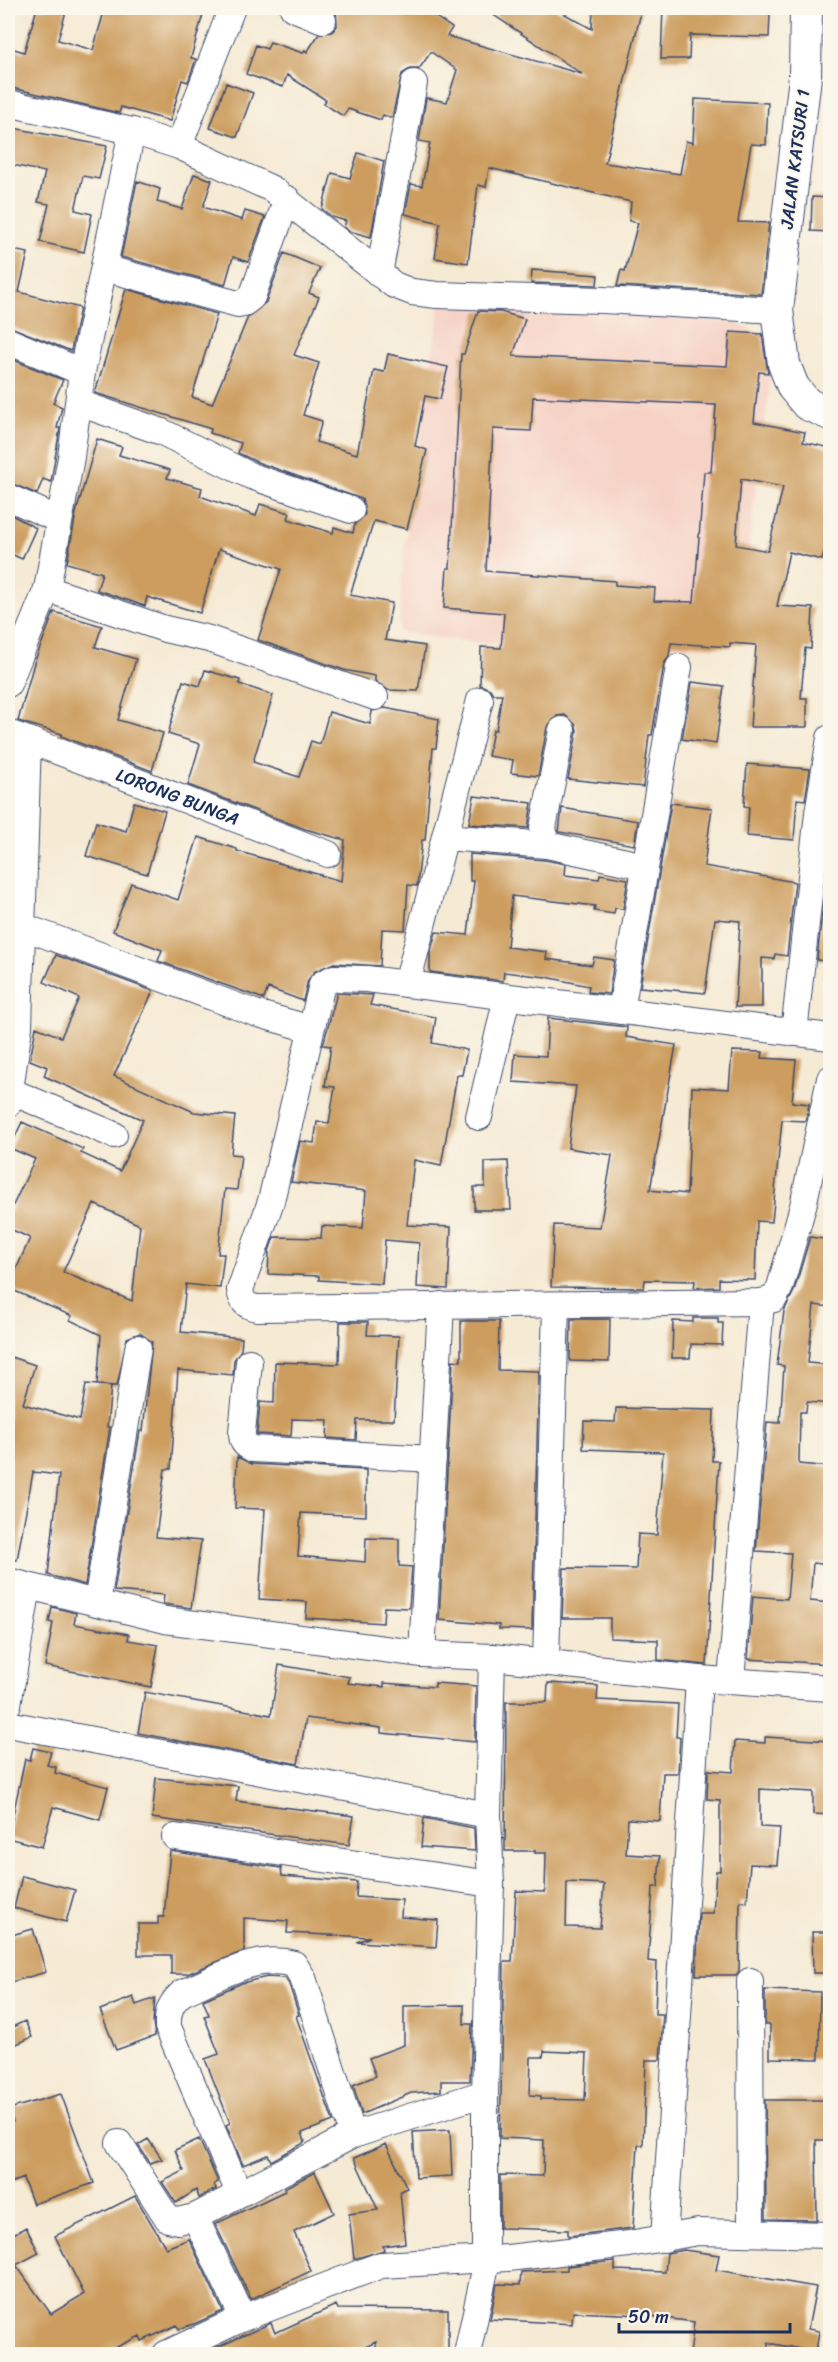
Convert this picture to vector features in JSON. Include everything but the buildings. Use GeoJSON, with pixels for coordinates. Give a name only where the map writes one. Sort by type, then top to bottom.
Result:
{"type":"FeatureCollection","features":[{"type":"Feature","properties":{"kind":"street"},"geometry":{"type":"LineString","coordinates":[[178,146],[232,8]]}},
{"type":"Feature","properties":{"kind":"street"},"geometry":{"type":"LineString","coordinates":[[293,8],[323,20]]}},
{"type":"Feature","properties":{"kind":"street","name":"JALAN KATSURI 1"},"geometry":{"type":"LineString","coordinates":[[806,8],[805,77],[777,310],[784,364],[793,387],[807,404],[831,414]]}},
{"type":"Feature","properties":{"kind":"street"},"geometry":{"type":"LineString","coordinates":[[379,274],[414,83]]}},
{"type":"Feature","properties":{"kind":"street"},"geometry":{"type":"LineString","coordinates":[[8,102],[132,131],[178,146],[272,189],[379,274],[403,288],[437,295],[603,300],[777,310]]}},
{"type":"Feature","properties":{"kind":"street"},"geometry":{"type":"LineString","coordinates":[[8,684],[47,590],[79,403],[82,372],[132,131]]}},
{"type":"Feature","properties":{"kind":"street"},"geometry":{"type":"LineString","coordinates":[[104,268],[238,304],[244,303],[252,297],[287,199]]}},
{"type":"Feature","properties":{"kind":"street"},"geometry":{"type":"LineString","coordinates":[[8,341],[82,372]]}},
{"type":"Feature","properties":{"kind":"street"},"geometry":{"type":"LineString","coordinates":[[79,403],[162,432],[251,476],[351,510]]}},
{"type":"Feature","properties":{"kind":"street"},"geometry":{"type":"LineString","coordinates":[[8,497],[59,520]]}},
{"type":"Feature","properties":{"kind":"street"},"geometry":{"type":"LineString","coordinates":[[47,590],[165,629],[209,639],[375,697]]}},
{"type":"Feature","properties":{"kind":"street"},"geometry":{"type":"LineString","coordinates":[[621,1011],[679,668]]}},
{"type":"Feature","properties":{"kind":"street"},"geometry":{"type":"LineString","coordinates":[[407,984],[480,700]]}},
{"type":"Feature","properties":{"kind":"street"},"geometry":{"type":"LineString","coordinates":[[547,845],[543,828],[562,730]]}},
{"type":"Feature","properties":{"kind":"street"},"geometry":{"type":"LineString","coordinates":[[18,736],[24,927],[13,1024],[9,1098],[114,1135]]}},
{"type":"Feature","properties":{"kind":"street","name":"LORONG BUNGA"},"geometry":{"type":"LineString","coordinates":[[18,736],[328,854]]}},
{"type":"Feature","properties":{"kind":"street"},"geometry":{"type":"LineString","coordinates":[[794,1033],[818,813],[831,738]]}},
{"type":"Feature","properties":{"kind":"street"},"geometry":{"type":"LineString","coordinates":[[445,837],[547,845],[645,866]]}},
{"type":"Feature","properties":{"kind":"street"},"geometry":{"type":"LineString","coordinates":[[24,927],[255,1013],[311,1029]]}},
{"type":"Feature","properties":{"kind":"street"},"geometry":{"type":"LineString","coordinates":[[831,1037],[367,979],[327,980],[322,984],[271,1201],[240,1290],[243,1302],[257,1308],[761,1302],[774,1299],[780,1287],[803,1206],[831,1079]]}},
{"type":"Feature","properties":{"kind":"street"},"geometry":{"type":"LineString","coordinates":[[479,1117],[507,997]]}},
{"type":"Feature","properties":{"kind":"street"},"geometry":{"type":"LineString","coordinates":[[731,1682],[761,1302]]}},
{"type":"Feature","properties":{"kind":"street"},"geometry":{"type":"LineString","coordinates":[[422,1654],[441,1305]]}},
{"type":"Feature","properties":{"kind":"street"},"geometry":{"type":"LineString","coordinates":[[546,1662],[556,1305]]}},
{"type":"Feature","properties":{"kind":"street"},"geometry":{"type":"LineString","coordinates":[[97,1604],[138,1348]]}},
{"type":"Feature","properties":{"kind":"street"},"geometry":{"type":"LineString","coordinates":[[249,1362],[242,1432],[242,1440],[246,1446],[253,1449],[433,1459]]}},
{"type":"Feature","properties":{"kind":"street"},"geometry":{"type":"LineString","coordinates":[[8,1704],[18,1584],[165,1620],[422,1654],[492,1657],[731,1682],[831,1688]]}},
{"type":"Feature","properties":{"kind":"street"},"geometry":{"type":"LineString","coordinates":[[467,2355],[477,2316],[485,2260],[485,2092],[491,1884],[488,1815],[492,1657]]}},
{"type":"Feature","properties":{"kind":"street"},"geometry":{"type":"LineString","coordinates":[[664,2239],[699,1679]]}},
{"type":"Feature","properties":{"kind":"street"},"geometry":{"type":"LineString","coordinates":[[8,1724],[488,1815]]}},
{"type":"Feature","properties":{"kind":"street"},"geometry":{"type":"LineString","coordinates":[[175,1838],[491,1884]]}},
{"type":"Feature","properties":{"kind":"street"},"geometry":{"type":"LineString","coordinates":[[239,2193],[168,2027],[167,2014],[173,2002],[182,1993],[259,1960],[278,1960],[294,1964],[303,1978],[353,2135]]}},
{"type":"Feature","properties":{"kind":"street"},"geometry":{"type":"LineString","coordinates":[[750,1981],[751,2233]]}},
{"type":"Feature","properties":{"kind":"street"},"geometry":{"type":"LineString","coordinates":[[119,2143],[168,2219],[178,2221],[195,2217],[353,2135],[485,2092]]}},
{"type":"Feature","properties":{"kind":"street"},"geometry":{"type":"LineString","coordinates":[[195,2217],[243,2318]]}},
{"type":"Feature","properties":{"kind":"street"},"geometry":{"type":"LineString","coordinates":[[166,2355],[199,2348],[243,2318],[381,2265],[485,2260],[664,2239],[707,2231],[831,2235]]}},
{"type":"Feature","properties":{"kind":"shaded area"},"geometry":{"type":"Polygon","coordinates":[[[440,303],[716,321],[733,323],[764,335],[769,346],[771,375],[735,648],[477,643],[399,632],[403,556],[440,303]]]}}]}
